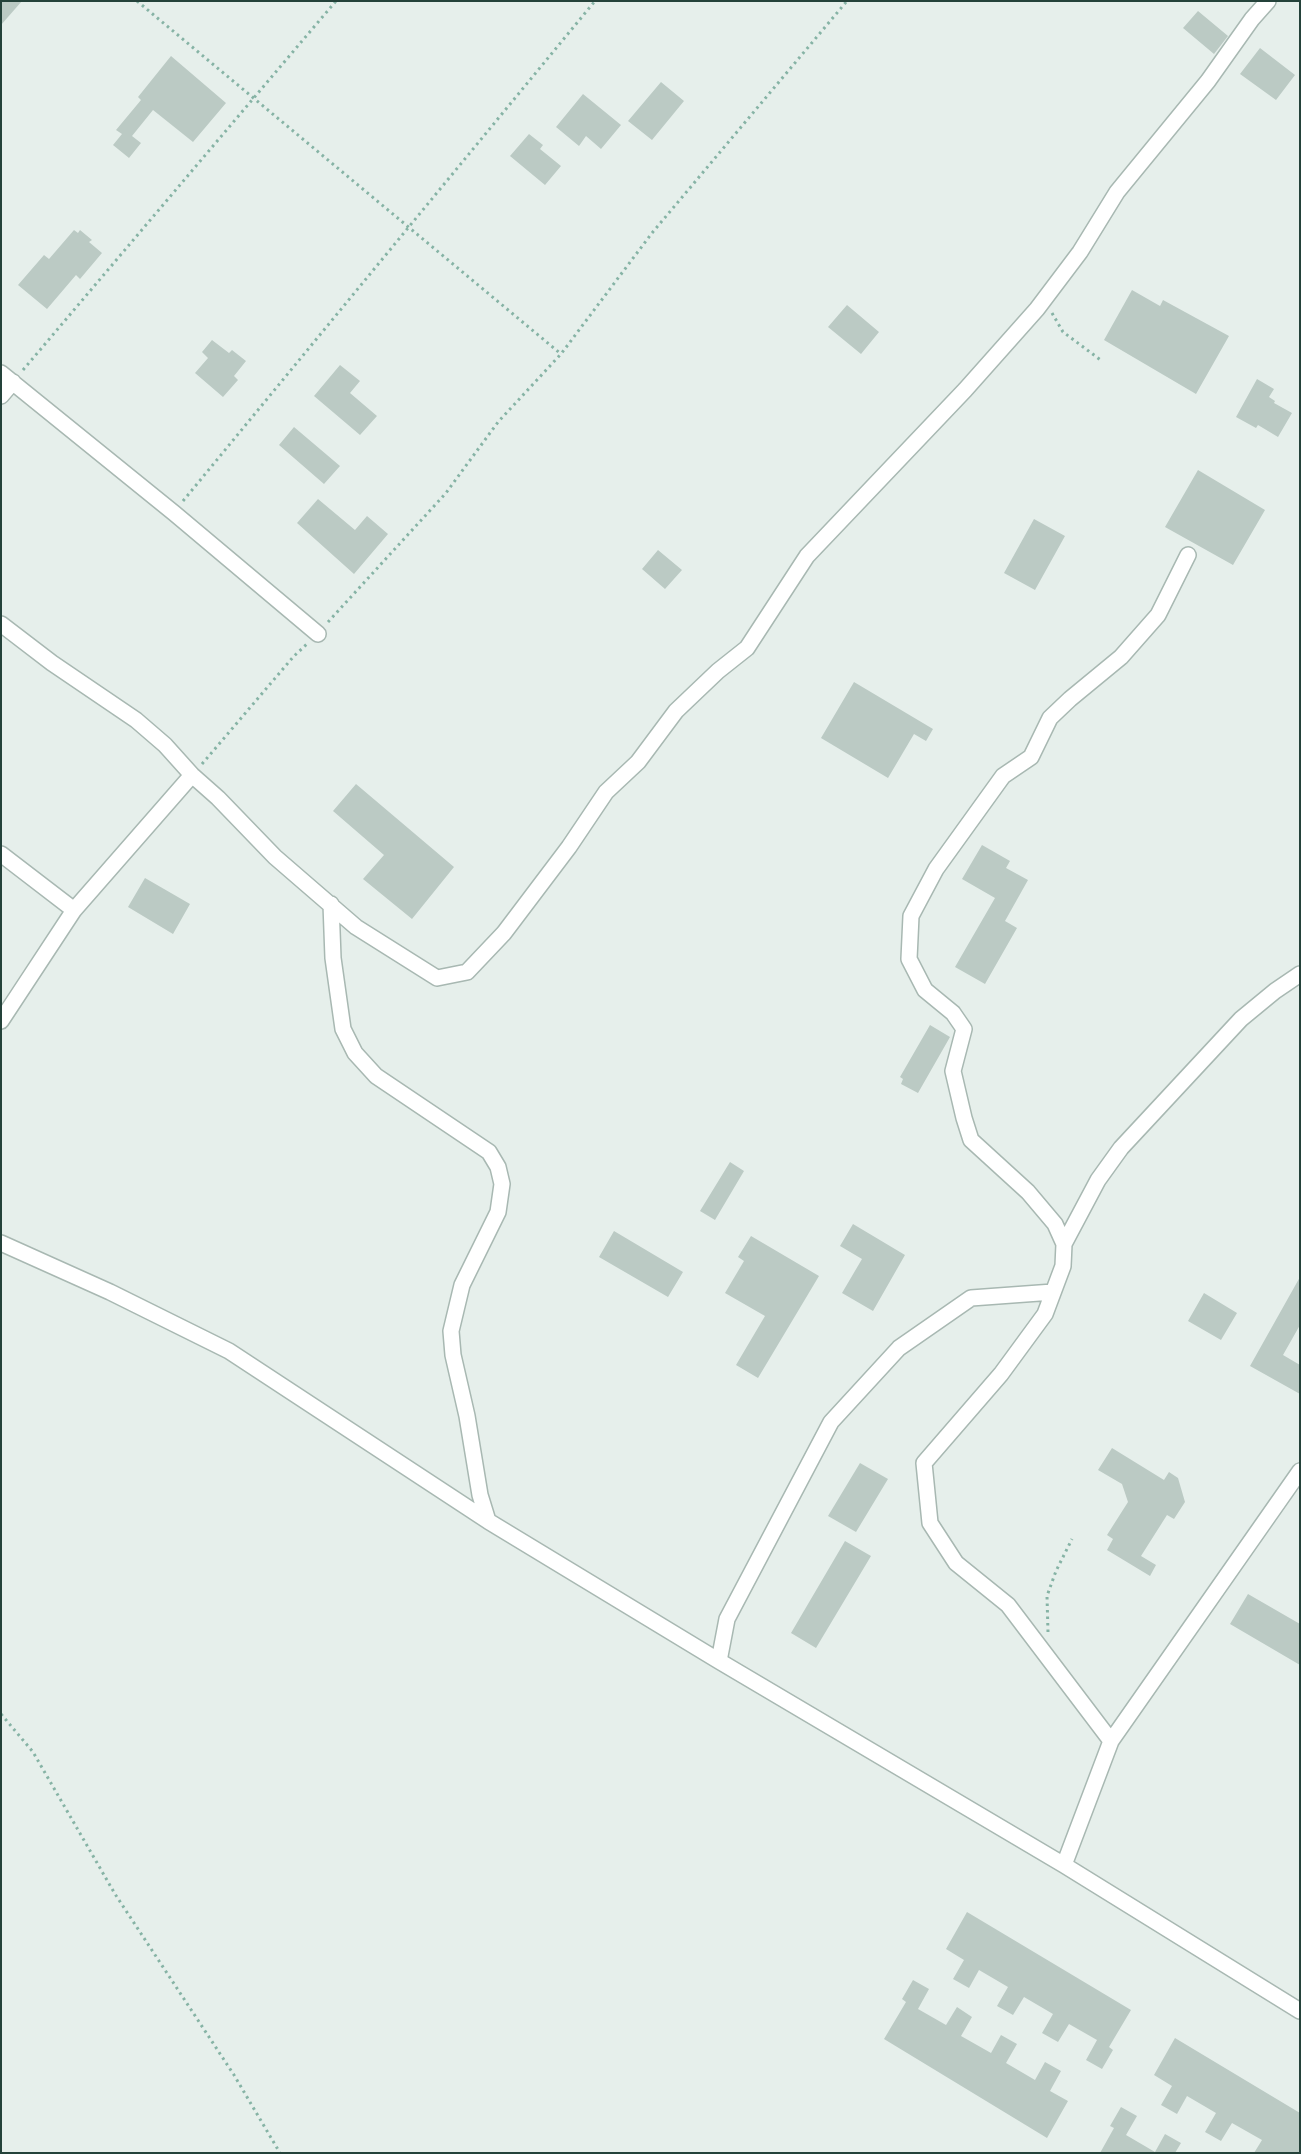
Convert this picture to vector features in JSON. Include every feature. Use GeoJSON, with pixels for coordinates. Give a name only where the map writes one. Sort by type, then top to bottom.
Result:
{"type":"FeatureCollection","features":[{"type":"Feature","properties":{"kind":"street"},"geometry":{"type":"LineString","coordinates":[[1,624],[52,663],[136,720],[165,745],[192,775],[218,798],[275,857],[356,927],[437,978],[467,972],[504,934],[569,847],[606,792],[638,762],[676,710],[718,671],[747,648],[807,556],[965,390],[1045,299],[1080,252],[1117,192],[1208,81],[1252,19],[1268,1]]}},
{"type":"Feature","properties":{"kind":"street"},"geometry":{"type":"LineString","coordinates":[[1,396],[7,377],[174,513],[318,634]]}},
{"type":"Feature","properties":{"kind":"street"},"geometry":{"type":"LineString","coordinates":[[1111,1741],[1008,1605],[956,1563],[930,1522],[924,1464],[1001,1374],[1046,1314],[1063,1266],[1064,1244],[1056,1224],[1028,1192],[971,1140],[953,1071],[964,1029],[953,1013],[925,990],[909,958],[911,916],[936,869],[1004,776],[1031,757],[1050,718],[1121,657],[1158,615],[1188,555]]}},
{"type":"Feature","properties":{"kind":"street"},"geometry":{"type":"LineString","coordinates":[[1,1021],[74,910],[192,775]]}},
{"type":"Feature","properties":{"kind":"street"},"geometry":{"type":"LineString","coordinates":[[1,854],[74,910]]}},
{"type":"Feature","properties":{"kind":"street"},"geometry":{"type":"LineString","coordinates":[[331,904],[333,958],[343,1029],[355,1053],[376,1076],[488,1152],[498,1167],[502,1184],[498,1212],[462,1285],[451,1331],[452,1355],[467,1416],[480,1495],[488,1521]]}},
{"type":"Feature","properties":{"kind":"street"},"geometry":{"type":"LineString","coordinates":[[1064,1244],[1098,1180],[1122,1148],[1241,1019],[1275,991],[1300,974]]}},
{"type":"Feature","properties":{"kind":"street"},"geometry":{"type":"LineString","coordinates":[[1,1243],[110,1292],[229,1351],[488,1521],[719,1661],[1064,1865],[1300,2011]]}},
{"type":"Feature","properties":{"kind":"street"},"geometry":{"type":"LineString","coordinates":[[719,1661],[727,1619],[831,1422],[899,1348],[971,1298],[1054,1292]]}},
{"type":"Feature","properties":{"kind":"street"},"geometry":{"type":"LineString","coordinates":[[1064,1865],[1111,1741],[1300,1471]]}},
{"type":"Feature","properties":{"kind":"path"},"geometry":{"type":"LineString","coordinates":[[137,1],[561,354]]}},
{"type":"Feature","properties":{"kind":"path"},"geometry":{"type":"LineString","coordinates":[[7,377],[254,98],[336,1]]}},
{"type":"Feature","properties":{"kind":"path"},"geometry":{"type":"LineString","coordinates":[[174,513],[595,1]]}},
{"type":"Feature","properties":{"kind":"path"},"geometry":{"type":"LineString","coordinates":[[192,775],[294,656],[318,634],[446,493],[498,422],[561,354],[652,234],[847,1]]}},
{"type":"Feature","properties":{"kind":"path"},"geometry":{"type":"LineString","coordinates":[[1045,299],[1064,332],[1102,361]]}},
{"type":"Feature","properties":{"kind":"path"},"geometry":{"type":"LineString","coordinates":[[1048,1633],[1047,1596],[1056,1571],[1072,1539]]}},
{"type":"Feature","properties":{"kind":"path"},"geometry":{"type":"LineString","coordinates":[[1,1714],[33,1752],[115,1894],[234,2075],[280,2153]]}},
{"type":"Feature","properties":{"kind":"building"},"geometry":{"type":"Polygon","coordinates":[[[1,1],[22,1],[1,25],[1,1]]]}},
{"type":"Feature","properties":{"kind":"building"},"geometry":{"type":"Polygon","coordinates":[[[1198,11],[1228,36],[1214,54],[1183,28],[1198,11]]]}},
{"type":"Feature","properties":{"kind":"building"},"geometry":{"type":"Polygon","coordinates":[[[1260,48],[1295,75],[1276,100],[1240,74],[1260,48]]]}},
{"type":"Feature","properties":{"kind":"building"},"geometry":{"type":"Polygon","coordinates":[[[171,56],[226,103],[193,142],[153,110],[132,136],[141,143],[129,158],[113,145],[122,134],[116,130],[141,100],[138,97],[171,56]]]}},
{"type":"Feature","properties":{"kind":"building"},"geometry":{"type":"Polygon","coordinates":[[[661,82],[684,101],[652,140],[628,121],[661,82]]]}},
{"type":"Feature","properties":{"kind":"building"},"geometry":{"type":"Polygon","coordinates":[[[583,94],[621,125],[601,149],[586,136],[579,146],[556,127],[583,94]]]}},
{"type":"Feature","properties":{"kind":"building"},"geometry":{"type":"Polygon","coordinates":[[[529,134],[543,145],[540,149],[561,166],[545,185],[510,156],[529,134]]]}},
{"type":"Feature","properties":{"kind":"building"},"geometry":{"type":"Polygon","coordinates":[[[74,230],[78,233],[80,230],[92,240],[89,242],[102,253],[80,279],[76,275],[47,309],[18,285],[44,255],[49,259],[74,230]]]}},
{"type":"Feature","properties":{"kind":"building"},"geometry":{"type":"Polygon","coordinates":[[[1132,290],[1160,306],[1163,300],[1229,336],[1196,394],[1104,340],[1132,290]]]}},
{"type":"Feature","properties":{"kind":"building"},"geometry":{"type":"Polygon","coordinates":[[[847,305],[879,332],[861,354],[828,327],[847,305]]]}},
{"type":"Feature","properties":{"kind":"building"},"geometry":{"type":"Polygon","coordinates":[[[212,340],[229,353],[232,350],[246,361],[234,376],[238,380],[223,397],[195,373],[208,358],[202,352],[212,340]]]}},
{"type":"Feature","properties":{"kind":"building"},"geometry":{"type":"Polygon","coordinates":[[[340,365],[360,381],[350,393],[377,416],[360,435],[314,396],[340,365]]]}},
{"type":"Feature","properties":{"kind":"building"},"geometry":{"type":"Polygon","coordinates":[[[1257,379],[1274,389],[1269,397],[1275,401],[1274,403],[1292,413],[1278,437],[1258,425],[1256,428],[1236,417],[1257,379]]]}},
{"type":"Feature","properties":{"kind":"building"},"geometry":{"type":"Polygon","coordinates":[[[294,427],[340,466],[324,484],[279,445],[294,427]]]}},
{"type":"Feature","properties":{"kind":"building"},"geometry":{"type":"Polygon","coordinates":[[[1198,470],[1265,510],[1233,565],[1165,527],[1198,470]]]}},
{"type":"Feature","properties":{"kind":"building"},"geometry":{"type":"Polygon","coordinates":[[[318,499],[355,530],[367,516],[388,534],[354,574],[297,523],[318,499]]]}},
{"type":"Feature","properties":{"kind":"building"},"geometry":{"type":"Polygon","coordinates":[[[1034,519],[1065,536],[1035,590],[1004,573],[1034,519]]]}},
{"type":"Feature","properties":{"kind":"building"},"geometry":{"type":"Polygon","coordinates":[[[658,550],[682,570],[665,589],[642,569],[658,550]]]}},
{"type":"Feature","properties":{"kind":"building"},"geometry":{"type":"Polygon","coordinates":[[[854,682],[933,729],[926,741],[914,734],[888,778],[821,738],[854,682]]]}},
{"type":"Feature","properties":{"kind":"building"},"geometry":{"type":"Polygon","coordinates":[[[356,784],[454,867],[412,919],[363,879],[384,855],[333,811],[356,784]]]}},
{"type":"Feature","properties":{"kind":"building"},"geometry":{"type":"Polygon","coordinates":[[[982,845],[1010,861],[1006,868],[1028,880],[1005,921],[1017,928],[985,984],[955,967],[995,898],[962,879],[982,845]]]}},
{"type":"Feature","properties":{"kind":"building"},"geometry":{"type":"Polygon","coordinates":[[[145,878],[190,904],[173,934],[128,907],[145,878]]]}},
{"type":"Feature","properties":{"kind":"building"},"geometry":{"type":"Polygon","coordinates":[[[930,1025],[950,1037],[918,1093],[901,1084],[903,1079],[900,1077],[930,1025]]]}},
{"type":"Feature","properties":{"kind":"building"},"geometry":{"type":"Polygon","coordinates":[[[730,1162],[744,1171],[715,1220],[700,1211],[730,1162]]]}},
{"type":"Feature","properties":{"kind":"building"},"geometry":{"type":"Polygon","coordinates":[[[853,1224],[905,1255],[873,1311],[842,1293],[862,1259],[840,1246],[853,1224]]]}},
{"type":"Feature","properties":{"kind":"building"},"geometry":{"type":"Polygon","coordinates":[[[614,1231],[683,1272],[668,1297],[599,1257],[614,1231]]]}},
{"type":"Feature","properties":{"kind":"building"},"geometry":{"type":"Polygon","coordinates":[[[751,1236],[819,1276],[758,1378],[736,1365],[765,1316],[725,1293],[744,1261],[738,1257],[751,1236]]]}},
{"type":"Feature","properties":{"kind":"building"},"geometry":{"type":"Polygon","coordinates":[[[1300,1277],[1300,1325],[1283,1355],[1300,1365],[1300,1394],[1250,1366],[1300,1277]]]}},
{"type":"Feature","properties":{"kind":"building"},"geometry":{"type":"Polygon","coordinates":[[[1204,1293],[1237,1313],[1221,1340],[1188,1321],[1204,1293]]]}},
{"type":"Feature","properties":{"kind":"building"},"geometry":{"type":"Polygon","coordinates":[[[1112,1448],[1164,1480],[1169,1472],[1178,1478],[1185,1502],[1174,1519],[1167,1515],[1141,1556],[1156,1565],[1150,1576],[1107,1550],[1113,1539],[1107,1535],[1128,1502],[1122,1484],[1098,1470],[1112,1448]]]}},
{"type":"Feature","properties":{"kind":"building"},"geometry":{"type":"Polygon","coordinates":[[[860,1463],[888,1479],[856,1532],[828,1516],[860,1463]]]}},
{"type":"Feature","properties":{"kind":"building"},"geometry":{"type":"Polygon","coordinates":[[[845,1541],[871,1556],[816,1648],[791,1633],[845,1541]]]}},
{"type":"Feature","properties":{"kind":"building"},"geometry":{"type":"Polygon","coordinates":[[[1248,1594],[1300,1624],[1300,1665],[1230,1624],[1248,1594]]]}},
{"type":"Feature","properties":{"kind":"building"},"geometry":{"type":"Polygon","coordinates":[[[967,1912],[1131,2010],[1109,2047],[1113,2050],[1102,2069],[1086,2060],[1097,2040],[1069,2024],[1058,2042],[1042,2033],[1053,2014],[1024,1997],[1013,2015],[997,2006],[1008,1987],[979,1970],[969,1988],[953,1979],[964,1960],[946,1949],[967,1912]]]}},
{"type":"Feature","properties":{"kind":"building"},"geometry":{"type":"Polygon","coordinates":[[[913,1980],[929,1989],[918,2009],[946,2025],[957,2007],[972,2017],[961,2036],[991,2053],[1001,2035],[1017,2044],[1006,2063],[1035,2080],[1045,2062],[1061,2071],[1050,2091],[1068,2101],[1047,2138],[884,2039],[906,2002],[902,1999],[913,1980]]]}},
{"type":"Feature","properties":{"kind":"building"},"geometry":{"type":"Polygon","coordinates":[[[1175,2038],[1300,2113],[1300,2153],[1254,2153],[1262,2140],[1232,2123],[1221,2141],[1205,2132],[1216,2113],[1187,2096],[1177,2114],[1161,2105],[1172,2086],[1154,2075],[1175,2038]]]}},
{"type":"Feature","properties":{"kind":"building"},"geometry":{"type":"Polygon","coordinates":[[[1121,2107],[1137,2116],[1126,2135],[1155,2152],[1165,2134],[1181,2143],[1175,2153],[1100,2153],[1114,2128],[1110,2126],[1121,2107]]]}}]}
